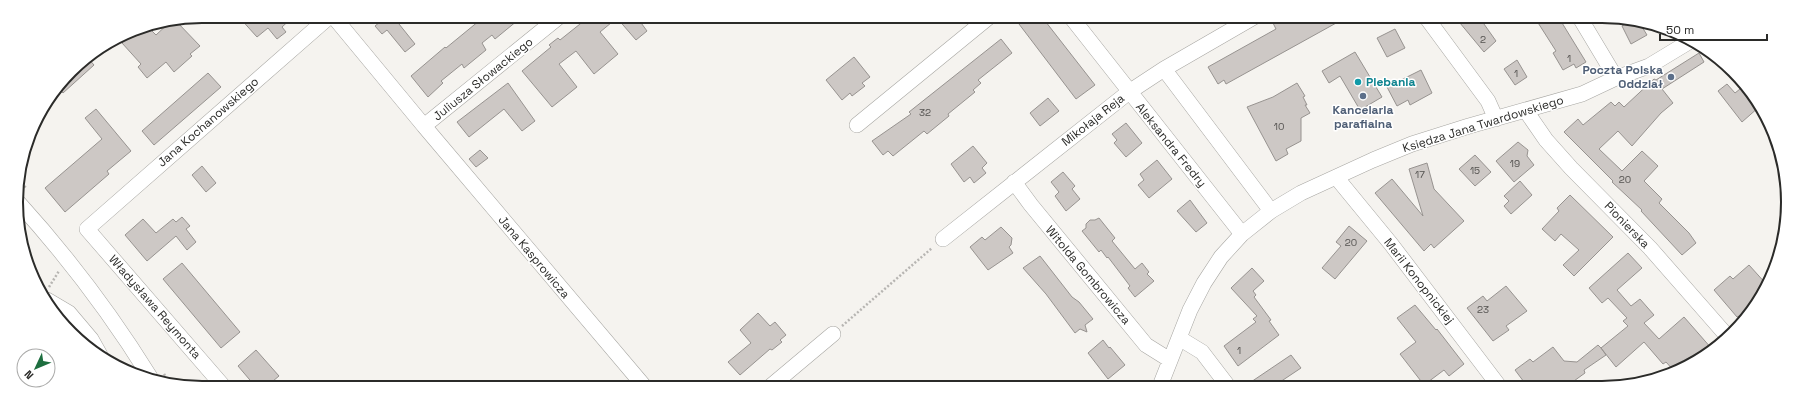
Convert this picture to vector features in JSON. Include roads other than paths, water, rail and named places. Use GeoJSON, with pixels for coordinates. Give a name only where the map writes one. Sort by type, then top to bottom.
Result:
{"type":"FeatureCollection","features":[{"type":"Feature","properties":{"kind":"street","name":"Jana Kochanowskiego"},"geometry":{"type":"LineString","coordinates":[[87,228],[324,23]]}},
{"type":"Feature","properties":{"kind":"street","name":"Juliusza Słowackiego"},"geometry":{"type":"LineString","coordinates":[[338,23],[424,126],[551,23]]}},
{"type":"Feature","properties":{"kind":"street"},"geometry":{"type":"LineString","coordinates":[[857,125],[983,23]]}},
{"type":"Feature","properties":{"kind":"street","name":"Aleksandra Fredry"},"geometry":{"type":"LineString","coordinates":[[1076,23],[1242,234]]}},
{"type":"Feature","properties":{"kind":"street","name":"Mikołaja Reja"},"geometry":{"type":"LineString","coordinates":[[943,239],[1129,92],[1164,69],[1244,23]]}},
{"type":"Feature","properties":{"kind":"street"},"geometry":{"type":"LineString","coordinates":[[1430,23],[1488,101],[1496,119]]}},
{"type":"Feature","properties":{"kind":"street"},"geometry":{"type":"LineString","coordinates":[[1583,23],[1616,78]]}},
{"type":"Feature","properties":{"kind":"street","name":"Księdza Jana Twardowskiego"},"geometry":{"type":"LineString","coordinates":[[1162,381],[1179,338],[1204,283],[1221,257],[1242,234],[1271,211],[1301,193],[1412,144],[1582,94],[1616,78],[1648,66],[1686,44]]}},
{"type":"Feature","properties":{"kind":"street"},"geometry":{"type":"LineString","coordinates":[[1164,69],[1271,211]]}},
{"type":"Feature","properties":{"kind":"street","name":"Pionierska"},"geometry":{"type":"LineString","coordinates":[[1526,111],[1546,140],[1571,168],[1650,248],[1724,333]]}},
{"type":"Feature","properties":{"kind":"street","name":"Jana Kasprowicza"},"geometry":{"type":"LineString","coordinates":[[424,126],[640,381]]}},
{"type":"Feature","properties":{"kind":"street","name":"Marii Konopnickiej"},"geometry":{"type":"LineString","coordinates":[[1336,177],[1496,381]]}},
{"type":"Feature","properties":{"kind":"street","name":"Witolda Gombrowicza"},"geometry":{"type":"LineString","coordinates":[[1014,182],[1031,205],[1146,345],[1170,360]]}},
{"type":"Feature","properties":{"kind":"street"},"geometry":{"type":"LineString","coordinates":[[23,207],[89,285],[126,337],[148,373]]}},
{"type":"Feature","properties":{"kind":"street","name":"Władysława Reymonta"},"geometry":{"type":"LineString","coordinates":[[87,228],[219,381]]}},
{"type":"Feature","properties":{"kind":"street"},"geometry":{"type":"LineString","coordinates":[[50,297],[69,313],[94,345]]}},
{"type":"Feature","properties":{"kind":"street"},"geometry":{"type":"LineString","coordinates":[[777,381],[833,334]]}},
{"type":"Feature","properties":{"kind":"street"},"geometry":{"type":"LineString","coordinates":[[1179,338],[1202,352],[1224,381]]}},
{"type":"Feature","properties":{"kind":"place","name":"Poczta Polska Oddział"},"geometry":{"type":"Point","coordinates":[1671,77]}},
{"type":"Feature","properties":{"kind":"place","name":"Plebania"},"geometry":{"type":"Point","coordinates":[1358,82]}},
{"type":"Feature","properties":{"kind":"place","name":"Kancelaria parafialna"},"geometry":{"type":"Point","coordinates":[1363,96]}}]}
